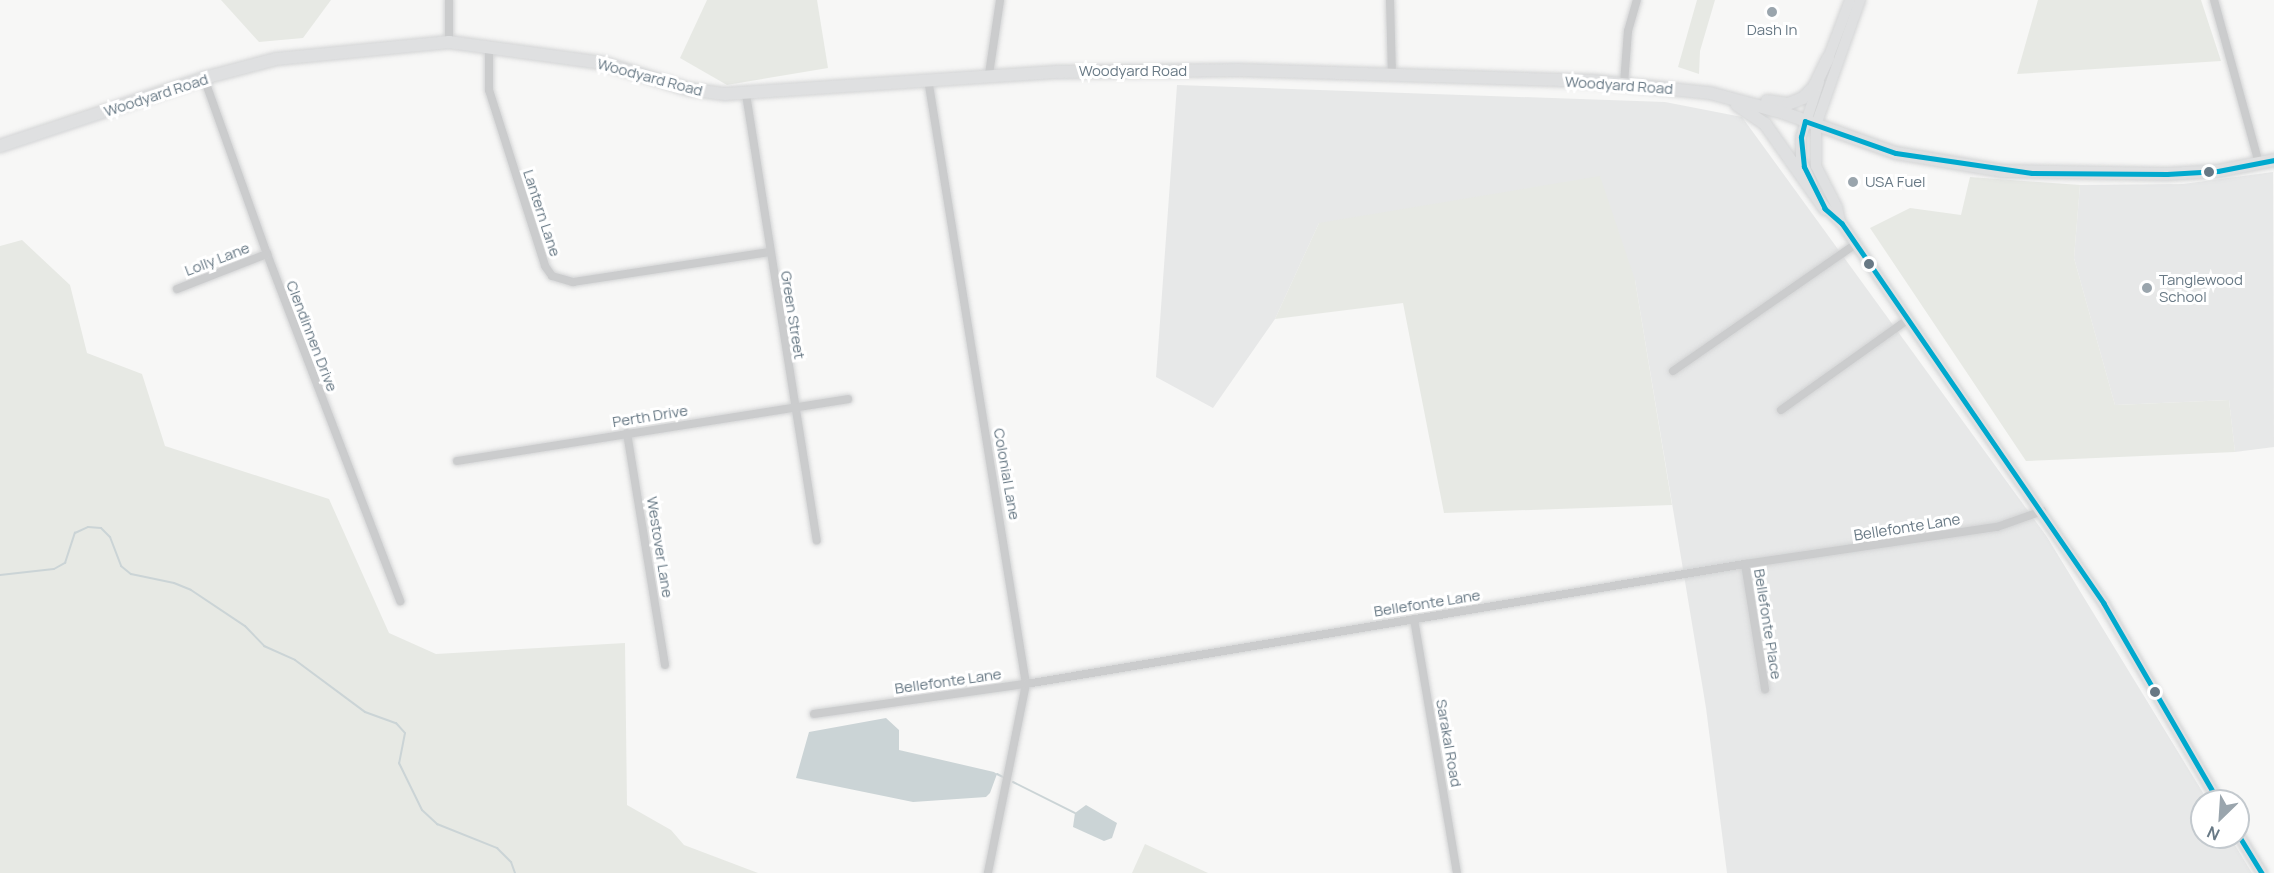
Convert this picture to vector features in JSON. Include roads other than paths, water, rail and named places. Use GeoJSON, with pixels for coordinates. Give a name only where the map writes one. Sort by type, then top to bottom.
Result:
{"type":"FeatureCollection","features":[{"type":"Feature","properties":{"kind":"main road"},"geometry":{"type":"LineString","coordinates":[[1720,96],[1796,102],[1814,87],[1828,58],[1850,0]]}},
{"type":"Feature","properties":{"kind":"main road"},"geometry":{"type":"LineString","coordinates":[[1840,221],[1838,207],[1816,166],[1810,123],[1860,0]]}},
{"type":"Feature","properties":{"kind":"main road","name":"Woodyard Road"},"geometry":{"type":"LineString","coordinates":[[0,146],[204,78],[300,55],[449,42],[610,64],[688,89],[746,94],[988,74],[1229,70],[1624,84],[1720,96],[1810,123],[1896,153],[2002,171],[2167,174],[2274,160]]}},
{"type":"Feature","properties":{"kind":"main road"},"geometry":{"type":"LineString","coordinates":[[1825,209],[1801,159],[1828,58]]}},
{"type":"Feature","properties":{"kind":"main road"},"geometry":{"type":"LineString","coordinates":[[1720,96],[1765,124],[1825,209],[1840,221],[2104,604],[2211,789]]}},
{"type":"Feature","properties":{"kind":"main road"},"geometry":{"type":"LineString","coordinates":[[2247,849],[2262,873]]}},
{"type":"Feature","properties":{"kind":"street"},"geometry":{"type":"LineString","coordinates":[[449,0],[449,42]]}},
{"type":"Feature","properties":{"kind":"street"},"geometry":{"type":"LineString","coordinates":[[988,74],[1000,0]]}},
{"type":"Feature","properties":{"kind":"street"},"geometry":{"type":"LineString","coordinates":[[1390,0],[1392,74]]}},
{"type":"Feature","properties":{"kind":"street"},"geometry":{"type":"LineString","coordinates":[[1624,84],[1628,31],[1637,0]]}},
{"type":"Feature","properties":{"kind":"street"},"geometry":{"type":"LineString","coordinates":[[2214,0],[2259,163]]}},
{"type":"Feature","properties":{"kind":"street","name":"Lantern Lane"},"geometry":{"type":"LineString","coordinates":[[489,46],[489,90],[545,266],[552,276],[573,282],[769,252]]}},
{"type":"Feature","properties":{"kind":"street","name":"Clendinnen Drive"},"geometry":{"type":"LineString","coordinates":[[204,78],[267,254],[400,601]]}},
{"type":"Feature","properties":{"kind":"street","name":"Colonial Lane"},"geometry":{"type":"LineString","coordinates":[[928,79],[1026,684],[988,873]]}},
{"type":"Feature","properties":{"kind":"street","name":"Green Street"},"geometry":{"type":"LineString","coordinates":[[746,94],[769,252],[817,540]]}},
{"type":"Feature","properties":{"kind":"street"},"geometry":{"type":"LineString","coordinates":[[1673,371],[1856,244]]}},
{"type":"Feature","properties":{"kind":"street","name":"Lolly Lane"},"geometry":{"type":"LineString","coordinates":[[177,289],[267,254]]}},
{"type":"Feature","properties":{"kind":"street"},"geometry":{"type":"LineString","coordinates":[[1781,410],[1907,320]]}},
{"type":"Feature","properties":{"kind":"street","name":"Perth Drive"},"geometry":{"type":"LineString","coordinates":[[457,461],[848,399]]}},
{"type":"Feature","properties":{"kind":"street","name":"Westover Lane"},"geometry":{"type":"LineString","coordinates":[[627,434],[665,665]]}},
{"type":"Feature","properties":{"kind":"street","name":"Bellefonte Lane"},"geometry":{"type":"LineString","coordinates":[[814,714],[1026,684],[1745,564],[1997,527],[2042,511]]}},
{"type":"Feature","properties":{"kind":"street","name":"Bellefonte Place"},"geometry":{"type":"LineString","coordinates":[[1745,564],[1765,689]]}},
{"type":"Feature","properties":{"kind":"street","name":"Sarakal Road"},"geometry":{"type":"LineString","coordinates":[[1414,619],[1457,872]]}},
{"type":"Feature","properties":{"kind":"waterway"},"geometry":{"type":"LineString","coordinates":[[0,575],[54,569],[65,563],[75,533],[88,527],[101,528],[110,537],[121,566],[131,574],[174,583],[191,590],[245,626],[264,646],[295,660],[365,712],[396,723],[405,733],[399,763],[422,810],[437,824],[497,848],[511,862],[515,873]]}},
{"type":"Feature","properties":{"kind":"waterway"},"geometry":{"type":"LineString","coordinates":[[997,774],[1003,777]]}},
{"type":"Feature","properties":{"kind":"waterway"},"geometry":{"type":"LineString","coordinates":[[1013,782],[1075,813]]}},
{"type":"Feature","properties":{"kind":"place","name":"Dash In"},"geometry":{"type":"Point","coordinates":[1772,12]}},
{"type":"Feature","properties":{"kind":"place","name":"USA Fuel"},"geometry":{"type":"Point","coordinates":[1853,182]}},
{"type":"Feature","properties":{"kind":"place","name":"Tanglewood School"},"geometry":{"type":"Point","coordinates":[2147,288]}}]}
